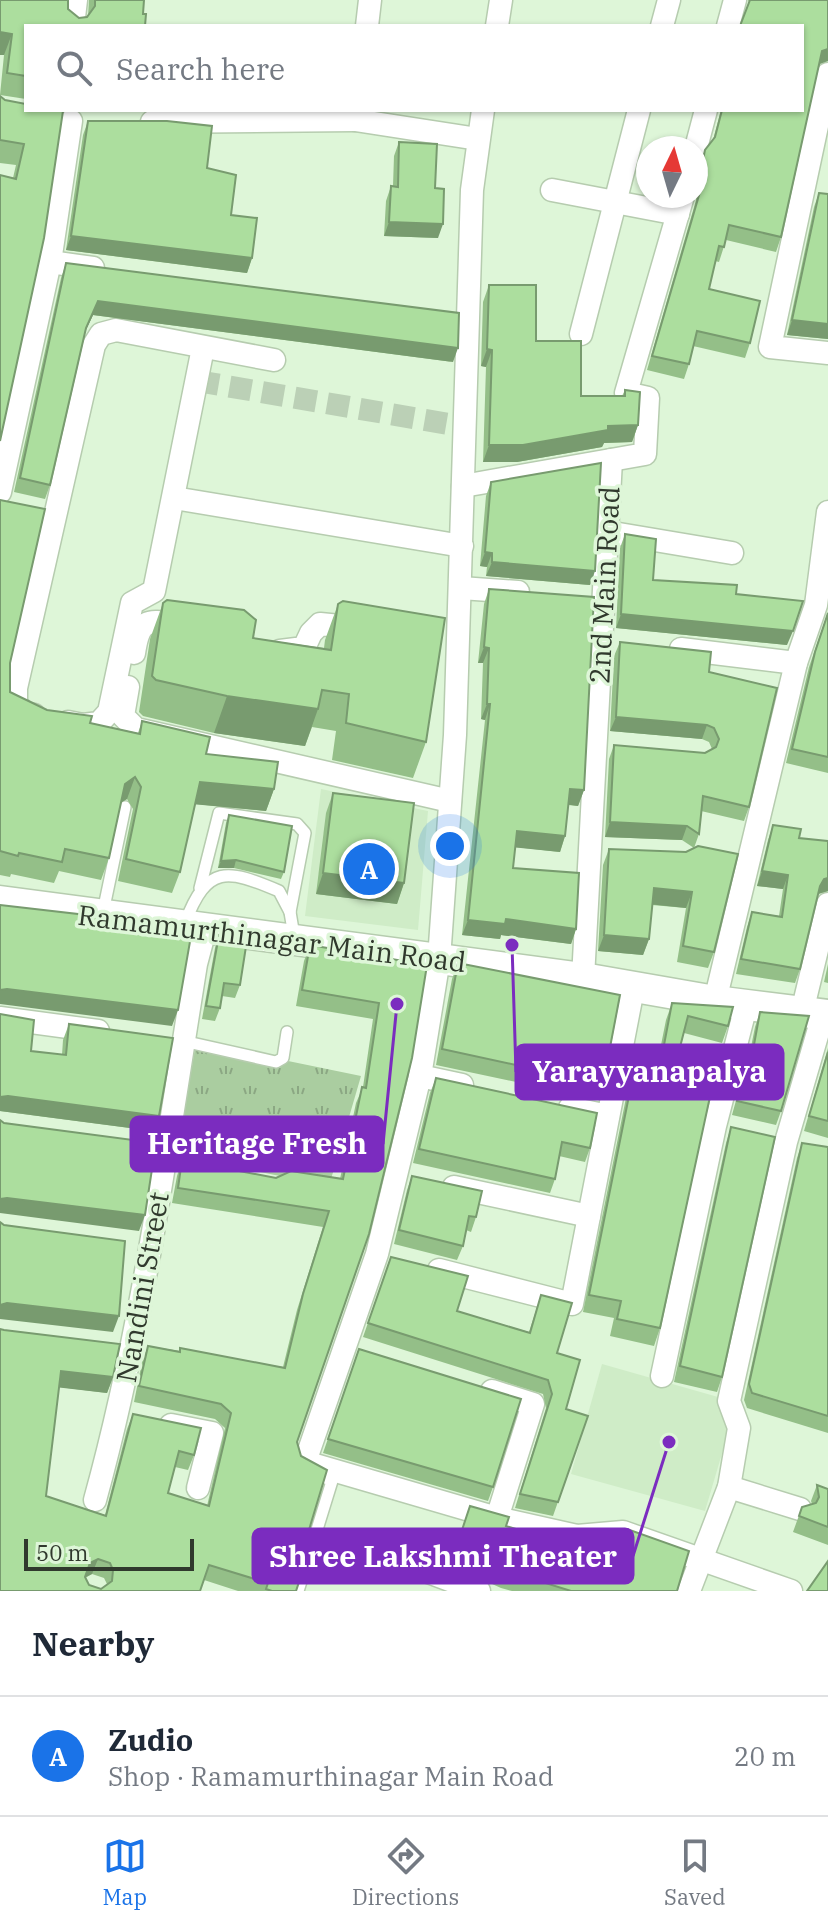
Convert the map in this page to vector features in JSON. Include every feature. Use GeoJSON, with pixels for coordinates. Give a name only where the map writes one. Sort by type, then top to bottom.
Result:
{"type":"FeatureCollection","features":[{"type":"Feature","properties":{"kind":"main road","name":"Ramamurthinagar Main Road"},"geometry":{"type":"LineString","coordinates":[[0,901],[194,928],[292,927],[439,959],[583,978],[746,1006],[818,1014]]}},
{"type":"Feature","properties":{"kind":"street"},"geometry":{"type":"LineString","coordinates":[[73,24],[76,0]]}},
{"type":"Feature","properties":{"kind":"street"},"geometry":{"type":"LineString","coordinates":[[367,24],[370,0]]}},
{"type":"Feature","properties":{"kind":"street"},"geometry":{"type":"LineString","coordinates":[[497,24],[501,0]]}},
{"type":"Feature","properties":{"kind":"street"},"geometry":{"type":"LineString","coordinates":[[663,24],[669,0]]}},
{"type":"Feature","properties":{"kind":"street"},"geometry":{"type":"LineString","coordinates":[[729,24],[735,0]]}},
{"type":"Feature","properties":{"kind":"street"},"geometry":{"type":"LineString","coordinates":[[828,74],[770,347],[828,353]]}},
{"type":"Feature","properties":{"kind":"street"},"geometry":{"type":"LineString","coordinates":[[483,112],[472,190],[471,315],[450,801],[439,959],[420,1076],[413,1178],[353,1348],[305,1462],[497,1518],[577,1536],[623,1532],[791,1591]]}},
{"type":"Feature","properties":{"kind":"street"},"geometry":{"type":"LineString","coordinates":[[581,334],[638,112]]}},
{"type":"Feature","properties":{"kind":"street"},"geometry":{"type":"LineString","coordinates":[[699,136],[705,112]]}},
{"type":"Feature","properties":{"kind":"street"},"geometry":{"type":"LineString","coordinates":[[130,122],[355,115],[478,139]]}},
{"type":"Feature","properties":{"kind":"street"},"geometry":{"type":"LineString","coordinates":[[0,492],[50,262],[59,117],[100,121]]}},
{"type":"Feature","properties":{"kind":"street"},"geometry":{"type":"LineString","coordinates":[[552,190],[636,202]]}},
{"type":"Feature","properties":{"kind":"street","name":"2nd Main Road"},"geometry":{"type":"LineString","coordinates":[[583,978],[598,851],[594,744],[600,640],[595,599],[607,532],[611,460],[645,454],[648,398],[626,393],[680,208]]}},
{"type":"Feature","properties":{"kind":"street"},"geometry":{"type":"LineString","coordinates":[[50,262],[113,270]]}},
{"type":"Feature","properties":{"kind":"street"},"geometry":{"type":"LineString","coordinates":[[440,311],[471,315]]}},
{"type":"Feature","properties":{"kind":"street"},"geometry":{"type":"LineString","coordinates":[[203,348],[154,591],[132,603],[109,712],[99,723],[83,725],[25,713],[16,704],[16,688],[94,345],[101,334],[116,330],[274,360]]}},
{"type":"Feature","properties":{"kind":"street"},"geometry":{"type":"LineString","coordinates":[[463,486],[611,460]]}},
{"type":"Feature","properties":{"kind":"street"},"geometry":{"type":"LineString","coordinates":[[174,498],[462,546]]}},
{"type":"Feature","properties":{"kind":"street"},"geometry":{"type":"LineString","coordinates":[[715,1001],[796,663],[822,606],[828,512]]}},
{"type":"Feature","properties":{"kind":"street"},"geometry":{"type":"LineString","coordinates":[[607,532],[732,553]]}},
{"type":"Feature","properties":{"kind":"street"},"geometry":{"type":"LineString","coordinates":[[461,588],[540,594]]}},
{"type":"Feature","properties":{"kind":"street"},"geometry":{"type":"LineString","coordinates":[[207,629],[150,621],[143,624],[137,632],[123,716],[126,722],[136,729],[450,801]]}},
{"type":"Feature","properties":{"kind":"street"},"geometry":{"type":"LineString","coordinates":[[257,649],[291,652],[304,648],[311,633],[320,624],[332,623],[375,631]]}},
{"type":"Feature","properties":{"kind":"street"},"geometry":{"type":"LineString","coordinates":[[600,640],[630,643]]}},
{"type":"Feature","properties":{"kind":"street"},"geometry":{"type":"LineString","coordinates":[[433,641],[459,645]]}},
{"type":"Feature","properties":{"kind":"street"},"geometry":{"type":"LineString","coordinates":[[661,647],[796,663]]}},
{"type":"Feature","properties":{"kind":"street"},"geometry":{"type":"LineString","coordinates":[[594,744],[625,747]]}},
{"type":"Feature","properties":{"kind":"street"},"geometry":{"type":"LineString","coordinates":[[689,1591],[729,1487],[739,1428],[729,1401],[786,1142],[818,1014],[828,904]]}},
{"type":"Feature","properties":{"kind":"street","name":"Nandini Street"},"geometry":{"type":"LineString","coordinates":[[95,1500],[119,1413],[132,1348],[141,1245],[166,1153],[176,1040],[194,928]]}},
{"type":"Feature","properties":{"kind":"street"},"geometry":{"type":"LineString","coordinates":[[422,1266],[572,1304],[633,989]]}},
{"type":"Feature","properties":{"kind":"street"},"geometry":{"type":"LineString","coordinates":[[662,1376],[715,1126],[746,1006]]}},
{"type":"Feature","properties":{"kind":"street"},"geometry":{"type":"LineString","coordinates":[[0,1018],[122,1034]]}},
{"type":"Feature","properties":{"kind":"street"},"geometry":{"type":"LineString","coordinates":[[420,1076],[478,1088]]}},
{"type":"Feature","properties":{"kind":"street"},"geometry":{"type":"LineString","coordinates":[[550,1104],[608,1116]]}},
{"type":"Feature","properties":{"kind":"street"},"geometry":{"type":"LineString","coordinates":[[715,1126],[814,1148]]}},
{"type":"Feature","properties":{"kind":"street"},"geometry":{"type":"LineString","coordinates":[[413,1178],[589,1216]]}},
{"type":"Feature","properties":{"kind":"street"},"geometry":{"type":"LineString","coordinates":[[102,1344],[132,1348]]}},
{"type":"Feature","properties":{"kind":"street"},"geometry":{"type":"LineString","coordinates":[[475,1386],[533,1404],[497,1518]]}},
{"type":"Feature","properties":{"kind":"street"},"geometry":{"type":"LineString","coordinates":[[119,1413],[212,1433],[198,1488]]}},
{"type":"Feature","properties":{"kind":"street"},"geometry":{"type":"LineString","coordinates":[[729,1487],[800,1509]]}},
{"type":"Feature","properties":{"kind":"street"},"geometry":{"type":"LineString","coordinates":[[351,1543],[479,1591]]}},
{"type":"Feature","properties":{"kind":"lane"},"geometry":{"type":"LineString","coordinates":[[102,916],[125,807]]}},
{"type":"Feature","properties":{"kind":"lane"},"geometry":{"type":"LineString","coordinates":[[194,928],[200,888],[219,813],[297,824],[305,833],[292,927]]}},
{"type":"Feature","properties":{"kind":"lane"},"geometry":{"type":"LineString","coordinates":[[200,888],[213,879],[232,875],[279,891],[292,927]]}},
{"type":"Feature","properties":{"kind":"lane"},"geometry":{"type":"LineString","coordinates":[[176,1040],[276,1062],[283,1058],[287,1032]]}},
{"type":"Feature","properties":{"kind":"lane"},"geometry":{"type":"LineString","coordinates":[[298,1591],[332,1481],[326,1478],[329,1471]]}},
{"type":"Feature","properties":{"kind":"shaded area"},"geometry":{"type":"Polygon","coordinates":[[[321,789],[428,811],[418,930],[305,916],[321,789]]]}},
{"type":"Feature","properties":{"kind":"shaded area"},"geometry":{"type":"Polygon","coordinates":[[[602,1364],[718,1397],[731,1423],[705,1511],[571,1474],[602,1364]]]}},
{"type":"Feature","properties":{"kind":"green space"},"geometry":{"type":"Polygon","coordinates":[[[196,1042],[361,1076],[329,1186],[177,1155],[196,1042]]]}},
{"type":"Feature","properties":{"kind":"building"},"geometry":{"type":"Polygon","coordinates":[[[0,0],[68,0],[68,9],[79,18],[87,17],[95,6],[95,0],[144,0],[145,24],[24,24],[24,76],[7,73],[12,34],[0,32],[0,0]]]}},
{"type":"Feature","properties":{"kind":"building"},"geometry":{"type":"Polygon","coordinates":[[[750,0],[828,0],[828,49],[822,51],[781,237],[729,225],[724,247],[719,246],[709,289],[760,301],[750,343],[697,331],[689,364],[652,356],[695,208],[708,208],[708,146],[715,137],[721,112],[804,112],[804,24],[741,24],[750,0]]]}},
{"type":"Feature","properties":{"kind":"building"},"geometry":{"type":"Polygon","coordinates":[[[0,96],[24,104],[24,112],[63,112],[44,238],[0,441],[0,175],[16,179],[24,144],[0,140],[0,96]]]}},
{"type":"Feature","properties":{"kind":"building"},"geometry":{"type":"Polygon","coordinates":[[[88,121],[167,121],[212,126],[207,168],[236,175],[231,215],[257,218],[252,258],[71,236],[88,121]]]}},
{"type":"Feature","properties":{"kind":"building"},"geometry":{"type":"Polygon","coordinates":[[[399,142],[437,144],[435,188],[444,189],[443,224],[389,222],[391,186],[398,187],[399,142]]]}},
{"type":"Feature","properties":{"kind":"building"},"geometry":{"type":"Polygon","coordinates":[[[819,193],[828,194],[828,324],[792,320],[819,193]]]}},
{"type":"Feature","properties":{"kind":"building"},"geometry":{"type":"Polygon","coordinates":[[[66,263],[459,313],[458,348],[98,301],[86,328],[50,485],[20,478],[66,263]]]}},
{"type":"Feature","properties":{"kind":"building"},"geometry":{"type":"Polygon","coordinates":[[[489,285],[536,285],[536,341],[581,341],[581,396],[625,396],[625,390],[640,392],[638,425],[608,426],[608,430],[523,445],[489,445],[492,350],[487,349],[489,285]]]}},
{"type":"Feature","properties":{"kind":"building"},"geometry":{"type":"Polygon","coordinates":[[[601,463],[595,571],[492,562],[492,553],[485,552],[491,482],[601,463]]]}},
{"type":"Feature","properties":{"kind":"building"},"geometry":{"type":"Polygon","coordinates":[[[0,500],[45,509],[10,663],[10,692],[47,710],[92,716],[90,723],[140,734],[142,721],[210,737],[206,754],[278,762],[274,789],[200,782],[180,872],[126,859],[141,787],[135,777],[125,784],[109,858],[65,849],[62,862],[0,851],[0,500]]]}},
{"type":"Feature","properties":{"kind":"building"},"geometry":{"type":"Polygon","coordinates":[[[625,534],[656,539],[653,580],[737,585],[736,594],[803,601],[793,631],[621,614],[625,534]]]}},
{"type":"Feature","properties":{"kind":"building"},"geometry":{"type":"Polygon","coordinates":[[[489,589],[594,597],[584,790],[570,789],[565,836],[517,831],[513,868],[579,873],[576,929],[506,919],[505,924],[468,920],[490,704],[487,704],[489,648],[484,647],[489,589]]]}},
{"type":"Feature","properties":{"kind":"building"},"geometry":{"type":"Polygon","coordinates":[[[167,600],[244,610],[256,620],[253,638],[331,650],[338,604],[343,601],[445,618],[426,742],[346,723],[349,694],[322,690],[318,709],[227,696],[156,680],[152,676],[163,603],[167,600]]]}},
{"type":"Feature","properties":{"kind":"building"},"geometry":{"type":"Polygon","coordinates":[[[828,613],[828,757],[792,749],[815,652],[828,613]]]}},
{"type":"Feature","properties":{"kind":"building"},"geometry":{"type":"Polygon","coordinates":[[[620,642],[711,652],[709,672],[777,688],[749,807],[703,796],[699,834],[687,826],[610,822],[614,745],[705,753],[716,747],[719,739],[714,728],[707,725],[616,717],[620,642]]]}},
{"type":"Feature","properties":{"kind":"building"},"geometry":{"type":"Polygon","coordinates":[[[333,793],[414,803],[404,883],[323,873],[333,793]]]}},
{"type":"Feature","properties":{"kind":"building"},"geometry":{"type":"Polygon","coordinates":[[[229,815],[292,826],[284,872],[236,860],[221,861],[229,815]]]}},
{"type":"Feature","properties":{"kind":"building"},"geometry":{"type":"Polygon","coordinates":[[[773,825],[801,829],[799,838],[828,841],[828,878],[820,886],[800,969],[741,959],[752,912],[782,917],[788,875],[762,871],[773,825]]]}},
{"type":"Feature","properties":{"kind":"building"},"geometry":{"type":"Polygon","coordinates":[[[698,846],[738,854],[714,952],[683,946],[692,892],[654,888],[649,939],[604,935],[609,849],[686,852],[698,846]]]}},
{"type":"Feature","properties":{"kind":"building"},"geometry":{"type":"Polygon","coordinates":[[[0,905],[147,922],[146,931],[191,936],[178,1010],[0,990],[0,905]]]}},
{"type":"Feature","properties":{"kind":"building"},"geometry":{"type":"Polygon","coordinates":[[[219,935],[247,940],[240,985],[224,983],[220,1008],[206,1006],[219,935]]]}},
{"type":"Feature","properties":{"kind":"building"},"geometry":{"type":"Polygon","coordinates":[[[310,945],[427,965],[412,1058],[369,1234],[297,1442],[301,1456],[327,1470],[296,1573],[299,1582],[296,1591],[272,1591],[266,1589],[268,1583],[209,1565],[200,1591],[0,1591],[0,1329],[120,1344],[113,1377],[61,1371],[46,1496],[106,1516],[133,1414],[201,1428],[194,1455],[179,1451],[168,1493],[209,1506],[231,1413],[221,1404],[139,1386],[148,1346],[180,1352],[180,1348],[285,1368],[303,1294],[329,1211],[178,1188],[182,1160],[276,1178],[291,1171],[343,1179],[362,1087],[366,1088],[379,1003],[302,990],[310,945]],[[98,1559],[90,1563],[85,1577],[89,1585],[101,1589],[112,1581],[110,1563],[98,1559]]]}},
{"type":"Feature","properties":{"kind":"building"},"geometry":{"type":"Polygon","coordinates":[[[458,963],[620,995],[603,1084],[442,1049],[458,963]]]}},
{"type":"Feature","properties":{"kind":"building"},"geometry":{"type":"Polygon","coordinates":[[[672,1003],[733,1007],[728,1026],[688,1016],[671,1082],[711,1092],[660,1328],[617,1319],[621,1301],[589,1295],[639,1046],[638,1063],[660,1066],[672,1003]]]}},
{"type":"Feature","properties":{"kind":"building"},"geometry":{"type":"Polygon","coordinates":[[[760,1012],[809,1016],[781,1111],[737,1101],[745,1071],[749,1072],[760,1012]]]}},
{"type":"Feature","properties":{"kind":"building"},"geometry":{"type":"Polygon","coordinates":[[[0,1014],[34,1020],[31,1051],[66,1055],[69,1024],[173,1038],[159,1116],[0,1097],[0,1014]]]}},
{"type":"Feature","properties":{"kind":"building"},"geometry":{"type":"Polygon","coordinates":[[[828,1052],[828,1121],[809,1116],[828,1052]]]}},
{"type":"Feature","properties":{"kind":"building"},"geometry":{"type":"Polygon","coordinates":[[[436,1078],[597,1113],[590,1148],[562,1142],[555,1179],[419,1149],[436,1078]]]}},
{"type":"Feature","properties":{"kind":"building"},"geometry":{"type":"Polygon","coordinates":[[[0,1120],[156,1143],[145,1215],[0,1199],[0,1120]]]}},
{"type":"Feature","properties":{"kind":"building"},"geometry":{"type":"Polygon","coordinates":[[[731,1127],[775,1137],[722,1377],[680,1366],[731,1127]]]}},
{"type":"Feature","properties":{"kind":"building"},"geometry":{"type":"Polygon","coordinates":[[[802,1143],[828,1147],[828,1416],[752,1393],[749,1384],[802,1143]]]}},
{"type":"Feature","properties":{"kind":"building"},"geometry":{"type":"Polygon","coordinates":[[[412,1176],[482,1191],[476,1217],[469,1216],[463,1246],[399,1230],[412,1176]]]}},
{"type":"Feature","properties":{"kind":"building"},"geometry":{"type":"Polygon","coordinates":[[[0,1222],[125,1241],[119,1316],[7,1303],[0,1305],[0,1222]]]}},
{"type":"Feature","properties":{"kind":"building"},"geometry":{"type":"Polygon","coordinates":[[[391,1257],[468,1276],[457,1311],[530,1333],[541,1295],[572,1303],[557,1353],[580,1360],[566,1409],[588,1416],[558,1502],[520,1494],[552,1394],[548,1380],[368,1323],[391,1257]]]}},
{"type":"Feature","properties":{"kind":"building"},"geometry":{"type":"Polygon","coordinates":[[[359,1349],[521,1399],[493,1487],[328,1439],[359,1349]]]}},
{"type":"Feature","properties":{"kind":"building"},"geometry":{"type":"Polygon","coordinates":[[[817,1485],[828,1489],[828,1527],[799,1516],[802,1507],[816,1503],[819,1497],[817,1485]]]}},
{"type":"Feature","properties":{"kind":"building"},"geometry":{"type":"Polygon","coordinates":[[[470,1506],[509,1517],[506,1526],[585,1550],[591,1532],[627,1529],[689,1551],[677,1591],[571,1591],[507,1571],[456,1548],[470,1506]]]}},
{"type":"Feature","properties":{"kind":"building"},"geometry":{"type":"Polygon","coordinates":[[[828,1561],[828,1591],[807,1591],[828,1561]]]}},
{"type":"Feature","properties":{"kind":"tunnel"},"geometry":{"type":"LineString","coordinates":[[197,381],[466,427]]}},
{"type":"Feature","properties":{"kind":"place","name":"Zudio"},"geometry":{"type":"Point","coordinates":[369,869]}},
{"type":"Feature","properties":{"kind":"place","name":"Yarayyanapalya"},"geometry":{"type":"Point","coordinates":[512,945]}},
{"type":"Feature","properties":{"kind":"place","name":"Heritage Fresh"},"geometry":{"type":"Point","coordinates":[397,1004]}},
{"type":"Feature","properties":{"kind":"place","name":"Shree Lakshmi Theater"},"geometry":{"type":"Point","coordinates":[669,1442]}}]}
